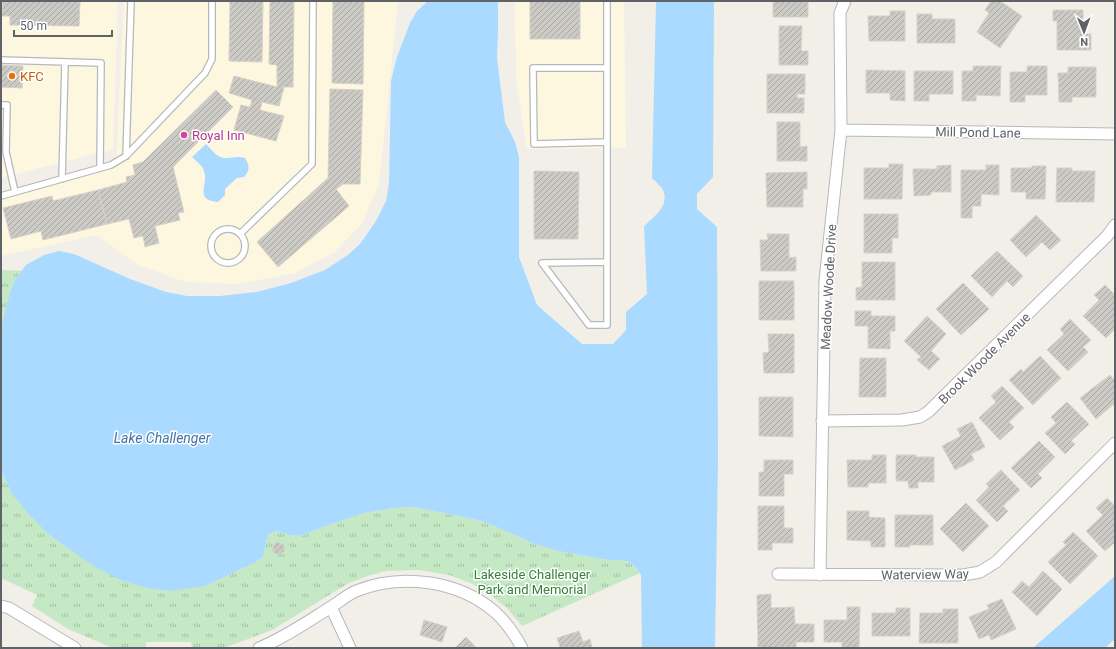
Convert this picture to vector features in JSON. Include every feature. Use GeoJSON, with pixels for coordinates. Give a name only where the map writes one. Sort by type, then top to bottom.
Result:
{"type":"FeatureCollection","features":[{"type":"Feature","properties":{"kind":"street","name":"Meadow Woode Drive"},"geometry":{"type":"LineString","coordinates":[[820,575],[825,281],[842,130],[840,13],[845,1]]}},
{"type":"Feature","properties":{"kind":"street","name":"Mill Pond Lane"},"geometry":{"type":"LineString","coordinates":[[842,130],[1115,134]]}},
{"type":"Feature","properties":{"kind":"street","name":"Brook Woode Avenue"},"geometry":{"type":"LineString","coordinates":[[822,421],[902,420],[920,417],[928,412],[1102,241],[1115,225]]}},
{"type":"Feature","properties":{"kind":"street","name":"Waterview Way"},"geometry":{"type":"LineString","coordinates":[[778,574],[963,575],[980,572],[996,562],[1115,443]]}},
{"type":"Feature","properties":{"kind":"street"},"geometry":{"type":"LineString","coordinates":[[259,648],[293,631],[355,592],[380,583],[406,581],[425,582],[461,590],[495,612],[513,632],[522,648]]}},
{"type":"Feature","properties":{"kind":"street"},"geometry":{"type":"LineString","coordinates":[[1,606],[9,608],[76,648]]}},
{"type":"Feature","properties":{"kind":"street"},"geometry":{"type":"LineString","coordinates":[[331,607],[350,648]]}},
{"type":"Feature","properties":{"kind":"lane"},"geometry":{"type":"LineString","coordinates":[[126,156],[131,1]]}},
{"type":"Feature","properties":{"kind":"lane"},"geometry":{"type":"LineString","coordinates":[[1,196],[111,165],[126,156],[206,73],[212,59],[212,1]]}},
{"type":"Feature","properties":{"kind":"lane"},"geometry":{"type":"LineString","coordinates":[[240,234],[312,164],[314,1]]}},
{"type":"Feature","properties":{"kind":"lane"},"geometry":{"type":"LineString","coordinates":[[606,1],[608,325],[589,325],[542,263],[607,262]]}},
{"type":"Feature","properties":{"kind":"lane"},"geometry":{"type":"LineString","coordinates":[[1,60],[101,63],[100,168]]}},
{"type":"Feature","properties":{"kind":"lane"},"geometry":{"type":"LineString","coordinates":[[62,179],[65,62]]}},
{"type":"Feature","properties":{"kind":"lane"},"geometry":{"type":"LineString","coordinates":[[607,68],[533,68],[534,144],[607,142]]}},
{"type":"Feature","properties":{"kind":"lane"},"geometry":{"type":"LineString","coordinates":[[1,105],[7,105],[6,152],[15,192]]}},
{"type":"Feature","properties":{"kind":"lane"},"geometry":{"type":"LineString","coordinates":[[224,229],[236,230],[240,234],[244,239],[245,245],[242,256],[237,260],[226,263],[215,257],[210,246],[214,235],[224,229]]}},
{"type":"Feature","properties":{"kind":"shaded area"},"geometry":{"type":"Polygon","coordinates":[[[1,1],[118,1],[113,149],[1,178],[1,1]]]}},
{"type":"Feature","properties":{"kind":"shaded area"},"geometry":{"type":"Polygon","coordinates":[[[124,1],[398,1],[379,184],[363,222],[335,252],[295,273],[237,284],[186,282],[138,265],[97,235],[1,256],[1,199],[116,166],[124,1]]]}},
{"type":"Feature","properties":{"kind":"shaded area"},"geometry":{"type":"Polygon","coordinates":[[[515,1],[624,1],[626,148],[527,149],[516,79],[515,1]]]}},
{"type":"Feature","properties":{"kind":"green space"},"geometry":{"type":"Polygon","coordinates":[[[1,270],[22,271],[14,281],[1,330],[1,270]]]}},
{"type":"Feature","properties":{"kind":"green space","name":"Lakeside Challenger Park and Memorial"},"geometry":{"type":"Polygon","coordinates":[[[1,470],[11,492],[48,534],[96,567],[205,586],[254,563],[263,557],[268,535],[275,531],[301,536],[364,513],[393,508],[413,507],[485,522],[535,544],[558,551],[608,560],[630,562],[640,573],[522,626],[507,608],[484,590],[470,583],[449,575],[419,570],[386,571],[370,575],[347,584],[272,630],[224,648],[192,648],[191,642],[146,642],[146,648],[116,648],[68,629],[32,606],[37,595],[1,578],[1,470]]]}},
{"type":"Feature","properties":{"kind":"water","name":"Lake Challenger"},"geometry":{"type":"Polygon","coordinates":[[[428,1],[498,1],[497,58],[505,122],[515,142],[519,157],[519,257],[537,305],[582,344],[613,344],[626,330],[626,312],[647,294],[644,226],[663,206],[665,195],[663,190],[652,178],[656,1],[714,1],[713,177],[697,194],[697,209],[717,227],[718,459],[715,648],[642,648],[641,575],[630,562],[608,560],[558,551],[535,544],[485,522],[413,507],[393,508],[364,513],[301,536],[275,531],[268,535],[263,557],[254,563],[205,586],[170,591],[147,588],[123,581],[95,567],[48,534],[25,510],[11,492],[1,470],[1,330],[14,281],[26,265],[44,255],[59,251],[74,254],[130,279],[166,292],[187,296],[220,296],[257,292],[291,283],[325,270],[348,255],[360,244],[376,221],[386,201],[389,184],[391,81],[397,57],[410,23],[417,11],[428,1]]]}},
{"type":"Feature","properties":{"kind":"water"},"geometry":{"type":"Polygon","coordinates":[[[206,144],[220,157],[245,158],[248,163],[248,170],[244,177],[237,178],[225,189],[225,195],[218,202],[210,201],[204,195],[204,171],[201,165],[192,157],[206,144]]]}},
{"type":"Feature","properties":{"kind":"water"},"geometry":{"type":"Polygon","coordinates":[[[1115,576],[1115,639],[1105,648],[1033,648],[1115,576]]]}},
{"type":"Feature","properties":{"kind":"building"},"geometry":{"type":"Polygon","coordinates":[[[3,1],[80,1],[79,26],[10,25],[10,16],[2,16],[3,1]]]}},
{"type":"Feature","properties":{"kind":"building"},"geometry":{"type":"Polygon","coordinates":[[[230,1],[263,1],[262,62],[229,61],[230,1]]]}},
{"type":"Feature","properties":{"kind":"building"},"geometry":{"type":"Polygon","coordinates":[[[270,1],[294,1],[293,87],[284,87],[279,106],[262,102],[260,110],[284,116],[276,141],[234,130],[241,105],[250,107],[252,100],[229,93],[234,76],[277,87],[277,65],[269,64],[270,1]]]}},
{"type":"Feature","properties":{"kind":"building"},"geometry":{"type":"Polygon","coordinates":[[[333,1],[364,1],[363,84],[332,83],[333,1]]]}},
{"type":"Feature","properties":{"kind":"building"},"geometry":{"type":"Polygon","coordinates":[[[530,1],[580,1],[580,39],[530,39],[530,1]]]}},
{"type":"Feature","properties":{"kind":"building"},"geometry":{"type":"Polygon","coordinates":[[[773,1],[808,2],[808,17],[773,17],[773,1]]]}},
{"type":"Feature","properties":{"kind":"building"},"geometry":{"type":"Polygon","coordinates":[[[991,1],[1000,1],[1022,16],[1000,48],[977,32],[989,13],[985,10],[991,1]]]}},
{"type":"Feature","properties":{"kind":"building"},"geometry":{"type":"Polygon","coordinates":[[[1053,10],[1083,10],[1083,34],[1091,34],[1091,50],[1057,50],[1057,21],[1053,21],[1053,10]]]}},
{"type":"Feature","properties":{"kind":"building"},"geometry":{"type":"Polygon","coordinates":[[[890,11],[905,11],[905,41],[869,41],[868,16],[890,16],[890,11]]]}},
{"type":"Feature","properties":{"kind":"building"},"geometry":{"type":"Polygon","coordinates":[[[917,14],[932,14],[932,19],[955,19],[955,43],[917,43],[917,14]]]}},
{"type":"Feature","properties":{"kind":"building"},"geometry":{"type":"Polygon","coordinates":[[[779,26],[802,26],[801,51],[808,51],[808,65],[779,65],[779,26]]]}},
{"type":"Feature","properties":{"kind":"building","name":"KFC"},"geometry":{"type":"Polygon","coordinates":[[[1,65],[23,66],[22,88],[1,87],[1,65]]]}},
{"type":"Feature","properties":{"kind":"building"},"geometry":{"type":"Polygon","coordinates":[[[973,66],[1001,66],[1000,96],[976,95],[976,101],[962,101],[962,71],[973,71],[973,66]]]}},
{"type":"Feature","properties":{"kind":"building"},"geometry":{"type":"Polygon","coordinates":[[[1027,66],[1047,66],[1047,95],[1025,95],[1025,102],[1010,102],[1010,72],[1027,72],[1027,66]]]}},
{"type":"Feature","properties":{"kind":"building"},"geometry":{"type":"Polygon","coordinates":[[[1068,67],[1096,67],[1096,97],[1072,97],[1072,102],[1059,102],[1058,73],[1068,73],[1068,67]]]}},
{"type":"Feature","properties":{"kind":"building"},"geometry":{"type":"Polygon","coordinates":[[[866,70],[905,71],[905,101],[890,100],[890,93],[866,93],[866,70]]]}},
{"type":"Feature","properties":{"kind":"building"},"geometry":{"type":"Polygon","coordinates":[[[914,71],[953,71],[953,94],[929,94],[929,101],[914,101],[914,71]]]}},
{"type":"Feature","properties":{"kind":"building"},"geometry":{"type":"Polygon","coordinates":[[[767,74],[805,74],[805,94],[797,94],[797,98],[804,98],[804,113],[767,113],[767,74]]]}},
{"type":"Feature","properties":{"kind":"building"},"geometry":{"type":"Polygon","coordinates":[[[330,89],[363,90],[360,184],[343,184],[336,189],[349,206],[278,267],[257,242],[328,178],[330,89]]]}},
{"type":"Feature","properties":{"kind":"building"},"geometry":{"type":"Polygon","coordinates":[[[216,90],[233,107],[173,167],[184,212],[178,213],[180,220],[155,226],[159,243],[145,247],[143,236],[134,238],[129,219],[107,224],[98,190],[127,182],[126,177],[135,175],[133,165],[143,162],[216,90]]]}},
{"type":"Feature","properties":{"kind":"building"},"geometry":{"type":"Polygon","coordinates":[[[777,122],[800,122],[800,147],[807,146],[807,161],[777,161],[777,122]]]}},
{"type":"Feature","properties":{"kind":"building"},"geometry":{"type":"Polygon","coordinates":[[[889,164],[903,164],[902,199],[864,199],[864,168],[889,168],[889,164]]]}},
{"type":"Feature","properties":{"kind":"building"},"geometry":{"type":"Polygon","coordinates":[[[951,165],[951,192],[931,192],[931,195],[914,196],[913,169],[937,169],[937,166],[951,165]]]}},
{"type":"Feature","properties":{"kind":"building"},"geometry":{"type":"Polygon","coordinates":[[[986,165],[999,165],[999,195],[981,194],[981,206],[972,206],[972,218],[961,218],[961,170],[986,170],[986,165]]]}},
{"type":"Feature","properties":{"kind":"building"},"geometry":{"type":"Polygon","coordinates":[[[1032,166],[1046,166],[1045,199],[1026,199],[1026,192],[1011,192],[1011,168],[1032,168],[1032,166]]]}},
{"type":"Feature","properties":{"kind":"building"},"geometry":{"type":"Polygon","coordinates":[[[1057,168],[1072,168],[1072,171],[1095,171],[1094,202],[1056,202],[1057,168]]]}},
{"type":"Feature","properties":{"kind":"building"},"geometry":{"type":"Polygon","coordinates":[[[534,171],[579,172],[578,239],[534,239],[534,171]]]}},
{"type":"Feature","properties":{"kind":"building"},"geometry":{"type":"Polygon","coordinates":[[[807,172],[807,189],[803,189],[803,207],[767,207],[766,173],[807,172]]]}},
{"type":"Feature","properties":{"kind":"building"},"geometry":{"type":"Polygon","coordinates":[[[98,190],[107,224],[43,240],[41,231],[11,239],[3,208],[52,196],[53,201],[98,190]]]}},
{"type":"Feature","properties":{"kind":"building"},"geometry":{"type":"Polygon","coordinates":[[[864,214],[898,214],[898,238],[892,238],[892,253],[864,253],[864,214]]]}},
{"type":"Feature","properties":{"kind":"building"},"geometry":{"type":"Polygon","coordinates":[[[1036,215],[1061,240],[1050,250],[1042,242],[1026,257],[1010,240],[1036,215]]]}},
{"type":"Feature","properties":{"kind":"building"},"geometry":{"type":"Polygon","coordinates":[[[767,234],[789,234],[789,258],[796,257],[796,271],[761,271],[760,240],[768,240],[767,234]]]}},
{"type":"Feature","properties":{"kind":"building"},"geometry":{"type":"Polygon","coordinates":[[[997,251],[1023,276],[1013,287],[1007,281],[992,297],[971,276],[997,251]]]}},
{"type":"Feature","properties":{"kind":"building"},"geometry":{"type":"Polygon","coordinates":[[[862,262],[895,262],[895,300],[856,300],[856,288],[862,287],[862,262]]]}},
{"type":"Feature","properties":{"kind":"building"},"geometry":{"type":"Polygon","coordinates":[[[759,281],[794,281],[794,320],[759,320],[759,281]]]}},
{"type":"Feature","properties":{"kind":"building"},"geometry":{"type":"Polygon","coordinates":[[[963,283],[989,309],[961,335],[936,309],[963,283]]]}},
{"type":"Feature","properties":{"kind":"building"},"geometry":{"type":"Polygon","coordinates":[[[1105,285],[1115,295],[1115,316],[1113,318],[1115,320],[1115,329],[1106,338],[1083,316],[1099,300],[1094,295],[1105,285]]]}},
{"type":"Feature","properties":{"kind":"building"},"geometry":{"type":"Polygon","coordinates":[[[855,311],[871,311],[871,316],[895,316],[895,331],[890,331],[890,349],[868,348],[868,326],[855,326],[855,311]]]}},
{"type":"Feature","properties":{"kind":"building"},"geometry":{"type":"Polygon","coordinates":[[[927,316],[946,334],[931,351],[940,359],[929,370],[917,360],[921,357],[904,341],[927,316]]]}},
{"type":"Feature","properties":{"kind":"building"},"geometry":{"type":"Polygon","coordinates":[[[1070,319],[1091,340],[1083,347],[1088,352],[1068,371],[1047,350],[1064,334],[1060,329],[1070,319]]]}},
{"type":"Feature","properties":{"kind":"building"},"geometry":{"type":"Polygon","coordinates":[[[768,334],[794,334],[794,373],[764,373],[763,353],[769,352],[768,334]]]}},
{"type":"Feature","properties":{"kind":"building"},"geometry":{"type":"Polygon","coordinates":[[[1040,356],[1061,378],[1033,405],[1009,380],[1021,369],[1023,372],[1040,356]]]}},
{"type":"Feature","properties":{"kind":"building"},"geometry":{"type":"Polygon","coordinates":[[[860,358],[886,358],[886,397],[859,397],[860,358]]]}},
{"type":"Feature","properties":{"kind":"building"},"geometry":{"type":"Polygon","coordinates":[[[1110,375],[1115,381],[1115,403],[1096,419],[1080,398],[1110,375]]]}},
{"type":"Feature","properties":{"kind":"building"},"geometry":{"type":"Polygon","coordinates":[[[1002,386],[1024,408],[1009,422],[1014,427],[1000,440],[979,418],[996,402],[991,396],[1002,386]]]}},
{"type":"Feature","properties":{"kind":"building"},"geometry":{"type":"Polygon","coordinates":[[[759,397],[793,397],[793,437],[759,436],[759,397]]]}},
{"type":"Feature","properties":{"kind":"building"},"geometry":{"type":"Polygon","coordinates":[[[1067,402],[1089,424],[1071,441],[1075,444],[1065,454],[1045,433],[1056,423],[1051,417],[1067,402]]]}},
{"type":"Feature","properties":{"kind":"building"},"geometry":{"type":"Polygon","coordinates":[[[972,422],[985,447],[971,454],[974,460],[955,470],[942,446],[961,436],[957,429],[972,422]]]}},
{"type":"Feature","properties":{"kind":"building"},"geometry":{"type":"Polygon","coordinates":[[[1039,441],[1055,457],[1038,474],[1042,478],[1031,488],[1011,468],[1039,441]]]}},
{"type":"Feature","properties":{"kind":"building"},"geometry":{"type":"Polygon","coordinates":[[[872,455],[886,455],[886,483],[868,483],[868,487],[848,487],[847,460],[872,460],[872,455]]]}},
{"type":"Feature","properties":{"kind":"building"},"geometry":{"type":"Polygon","coordinates":[[[896,455],[934,457],[934,482],[918,482],[918,488],[909,488],[908,481],[896,481],[896,455]]]}},
{"type":"Feature","properties":{"kind":"building"},"geometry":{"type":"Polygon","coordinates":[[[764,460],[793,460],[793,474],[784,474],[784,496],[759,496],[759,472],[764,472],[764,460]]]}},
{"type":"Feature","properties":{"kind":"building"},"geometry":{"type":"Polygon","coordinates":[[[1001,470],[1020,490],[1003,506],[1008,511],[997,522],[976,500],[989,487],[986,484],[1001,470]]]}},
{"type":"Feature","properties":{"kind":"building"},"geometry":{"type":"Polygon","coordinates":[[[1107,498],[1115,506],[1115,542],[1105,551],[1086,531],[1103,515],[1096,508],[1107,498]]]}},
{"type":"Feature","properties":{"kind":"building"},"geometry":{"type":"Polygon","coordinates":[[[966,503],[989,526],[963,552],[940,529],[966,503]]]}},
{"type":"Feature","properties":{"kind":"building"},"geometry":{"type":"Polygon","coordinates":[[[758,506],[784,506],[784,528],[793,528],[793,543],[772,543],[772,550],[758,550],[758,506]]]}},
{"type":"Feature","properties":{"kind":"building"},"geometry":{"type":"Polygon","coordinates":[[[847,511],[869,511],[869,517],[885,518],[885,547],[871,547],[871,541],[847,540],[847,511]]]}},
{"type":"Feature","properties":{"kind":"building"},"geometry":{"type":"Polygon","coordinates":[[[895,515],[933,515],[933,545],[910,545],[910,547],[895,547],[895,515]]]}},
{"type":"Feature","properties":{"kind":"building"},"geometry":{"type":"Polygon","coordinates":[[[1073,532],[1098,556],[1070,584],[1048,562],[1066,545],[1063,542],[1073,532]]]}},
{"type":"Feature","properties":{"kind":"building"},"geometry":{"type":"Polygon","coordinates":[[[277,542],[284,545],[284,551],[279,555],[273,552],[273,546],[277,542]]]}},
{"type":"Feature","properties":{"kind":"building"},"geometry":{"type":"Polygon","coordinates":[[[1043,571],[1062,589],[1037,616],[1012,592],[1022,581],[1029,587],[1043,571]]]}},
{"type":"Feature","properties":{"kind":"building"},"geometry":{"type":"Polygon","coordinates":[[[771,594],[771,608],[794,607],[795,624],[814,624],[814,642],[796,642],[796,647],[758,648],[757,595],[771,594]]]}},
{"type":"Feature","properties":{"kind":"building"},"geometry":{"type":"Polygon","coordinates":[[[1002,599],[1016,629],[991,640],[989,635],[979,639],[969,617],[989,609],[987,605],[1002,599]]]}},
{"type":"Feature","properties":{"kind":"building"},"geometry":{"type":"Polygon","coordinates":[[[847,607],[860,607],[859,648],[842,648],[842,642],[824,642],[824,620],[847,620],[847,607]]]}},
{"type":"Feature","properties":{"kind":"building"},"geometry":{"type":"Polygon","coordinates":[[[896,608],[910,608],[910,636],[872,636],[872,613],[896,613],[896,608]]]}},
{"type":"Feature","properties":{"kind":"building"},"geometry":{"type":"Polygon","coordinates":[[[943,609],[958,609],[958,643],[919,643],[920,613],[943,613],[943,609]]]}},
{"type":"Feature","properties":{"kind":"building"},"geometry":{"type":"Polygon","coordinates":[[[424,620],[447,627],[442,642],[420,635],[424,620]]]}},
{"type":"Feature","properties":{"kind":"building"},"geometry":{"type":"Polygon","coordinates":[[[579,631],[583,642],[590,639],[592,648],[559,648],[557,638],[579,631]]]}},
{"type":"Feature","properties":{"kind":"building"},"geometry":{"type":"Polygon","coordinates":[[[466,637],[477,648],[455,648],[466,637]]]}},
{"type":"Feature","properties":{"kind":"place","name":"KFC"},"geometry":{"type":"Point","coordinates":[12,76]}},
{"type":"Feature","properties":{"kind":"place","name":"Royal Inn"},"geometry":{"type":"Point","coordinates":[184,135]}}]}
